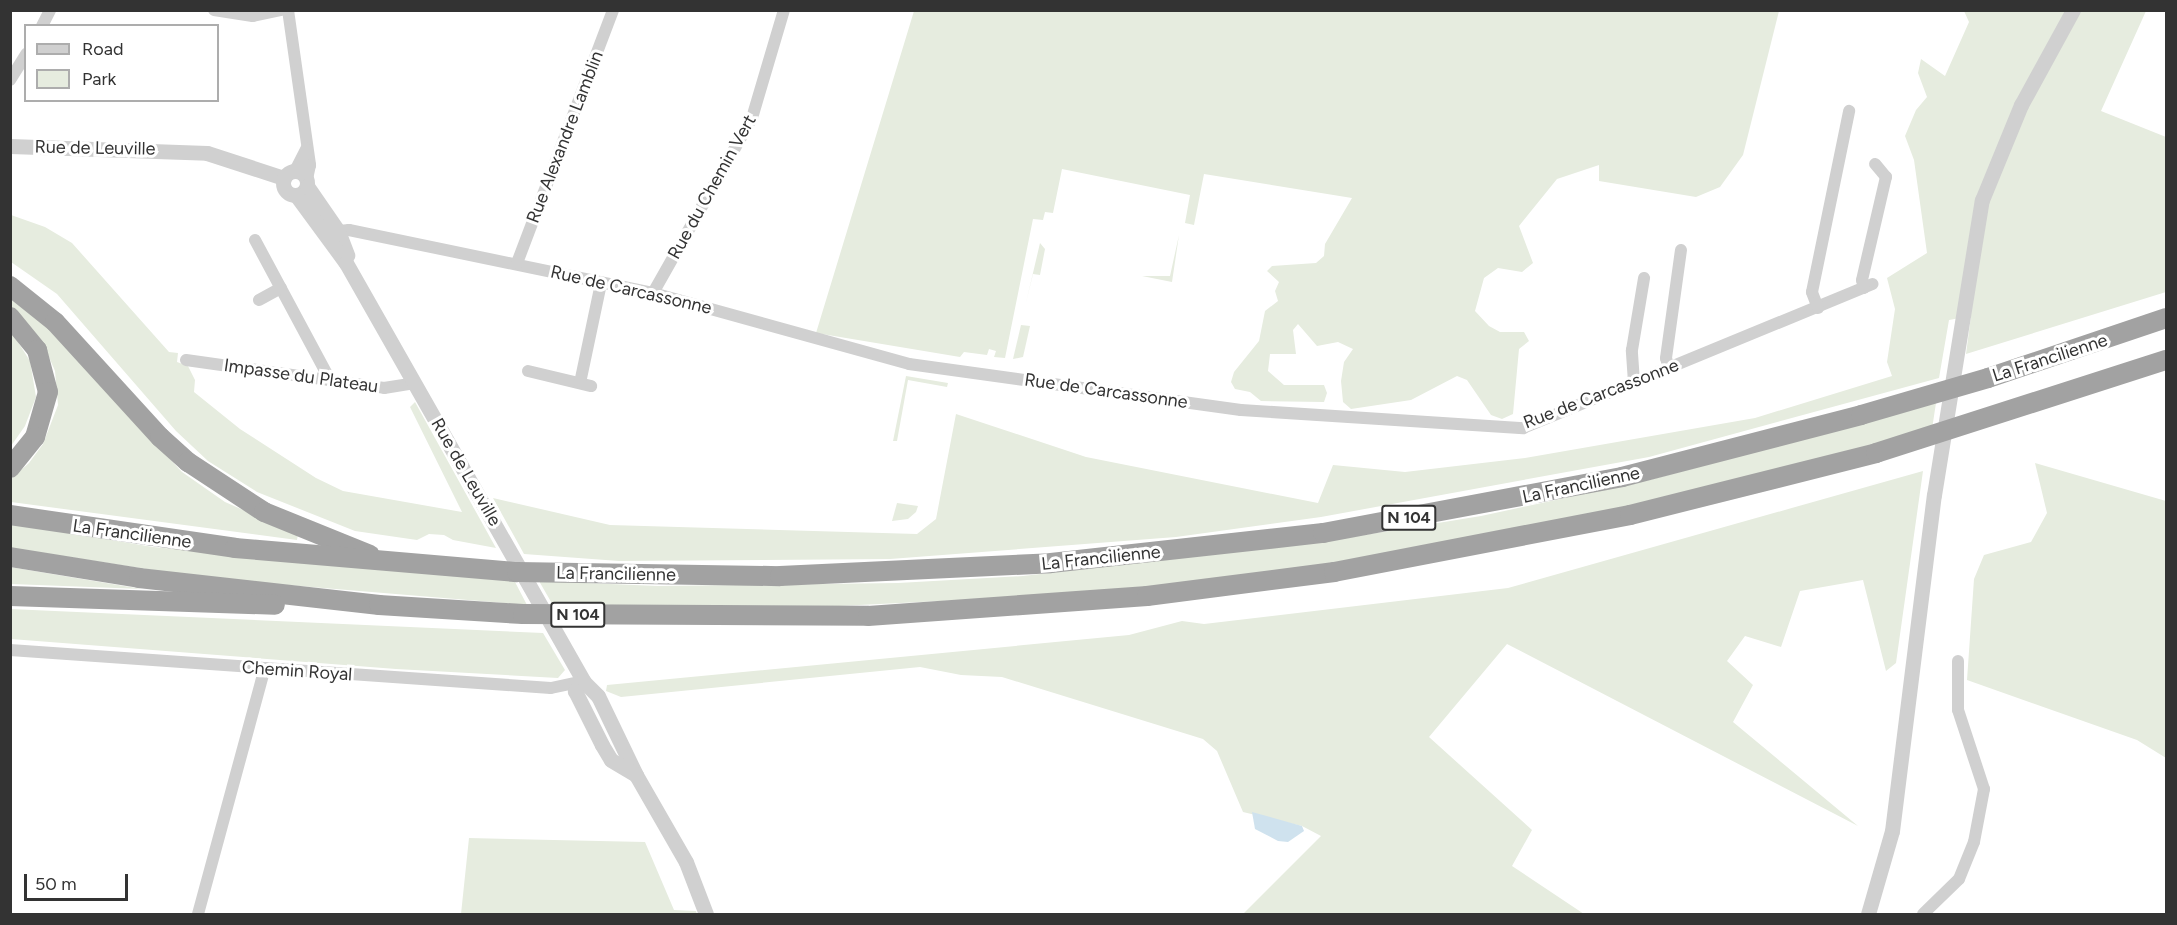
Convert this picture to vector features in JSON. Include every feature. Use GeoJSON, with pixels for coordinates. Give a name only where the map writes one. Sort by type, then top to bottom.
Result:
{"type":"FeatureCollection","features":[{"type":"Feature","properties":{"kind":"highway"},"geometry":{"type":"LineString","coordinates":[[10,286],[55,322],[160,437],[222,488],[264,512],[389,563]]}},
{"type":"Feature","properties":{"kind":"highway"},"geometry":{"type":"LineString","coordinates":[[10,317],[37,350],[48,392],[35,437],[10,468]]}},
{"type":"Feature","properties":{"kind":"highway","name":"La Francilienne"},"geometry":{"type":"LineString","coordinates":[[10,515],[235,548],[389,563],[628,575],[867,574],[1051,564],[1323,533],[1556,491],[1731,450],[1988,378],[2166,318]]}},
{"type":"Feature","properties":{"kind":"highway","name":"N 104"},"geometry":{"type":"LineString","coordinates":[[10,557],[139,578],[379,605],[624,617],[868,616],[1044,605],[1246,584],[1502,542],[1753,486],[2006,414],[2166,360]]}},
{"type":"Feature","properties":{"kind":"highway"},"geometry":{"type":"LineString","coordinates":[[10,596],[346,608],[379,605]]}},
{"type":"Feature","properties":{"kind":"street"},"geometry":{"type":"LineString","coordinates":[[43,24],[50,10]]}},
{"type":"Feature","properties":{"kind":"street"},"geometry":{"type":"LineString","coordinates":[[213,10],[253,16],[281,10]]}},
{"type":"Feature","properties":{"kind":"street"},"geometry":{"type":"LineString","coordinates":[[288,10],[310,165],[298,182]]}},
{"type":"Feature","properties":{"kind":"street","name":"Rue Alexandre Lamblin"},"geometry":{"type":"LineString","coordinates":[[517,263],[613,10]]}},
{"type":"Feature","properties":{"kind":"street","name":"Rue du Chemin Vert"},"geometry":{"type":"LineString","coordinates":[[653,293],[752,118],[784,10]]}},
{"type":"Feature","properties":{"kind":"street"},"geometry":{"type":"LineString","coordinates":[[1868,915],[1892,831],[1934,495],[1982,200],[2020,105],[2073,10]]}},
{"type":"Feature","properties":{"kind":"street"},"geometry":{"type":"LineString","coordinates":[[10,80],[24,57]]}},
{"type":"Feature","properties":{"kind":"street"},"geometry":{"type":"LineString","coordinates":[[1818,308],[1812,292],[1849,111]]}},
{"type":"Feature","properties":{"kind":"street","name":"Rue de Leuville"},"geometry":{"type":"LineString","coordinates":[[10,146],[207,153],[298,182],[346,249],[346,263],[583,681],[598,696],[636,775],[686,862],[705,915]]}},
{"type":"Feature","properties":{"kind":"street","name":"Rue de Carcassonne"},"geometry":{"type":"LineString","coordinates":[[332,231],[517,263],[653,293],[909,364],[1242,410],[1523,428],[1868,286],[1862,280],[1886,177],[1875,164]]}},
{"type":"Feature","properties":{"kind":"street"},"geometry":{"type":"LineString","coordinates":[[255,240],[330,380]]}},
{"type":"Feature","properties":{"kind":"street"},"geometry":{"type":"LineString","coordinates":[[1669,368],[1666,358],[1682,250]]}},
{"type":"Feature","properties":{"kind":"street"},"geometry":{"type":"LineString","coordinates":[[1634,382],[1632,350],[1644,278]]}},
{"type":"Feature","properties":{"kind":"street"},"geometry":{"type":"LineString","coordinates":[[528,371],[586,385],[601,283]]}},
{"type":"Feature","properties":{"kind":"street"},"geometry":{"type":"LineString","coordinates":[[258,300],[280,288]]}},
{"type":"Feature","properties":{"kind":"street","name":"Impasse du Plateau"},"geometry":{"type":"LineString","coordinates":[[186,360],[384,388],[415,383]]}},
{"type":"Feature","properties":{"kind":"street","name":"Chemin Royal"},"geometry":{"type":"LineString","coordinates":[[10,650],[551,688],[583,681]]}},
{"type":"Feature","properties":{"kind":"street"},"geometry":{"type":"LineString","coordinates":[[1923,915],[1959,879],[1974,842],[1984,789],[1958,710],[1958,661]]}},
{"type":"Feature","properties":{"kind":"street"},"geometry":{"type":"LineString","coordinates":[[198,915],[265,668]]}},
{"type":"Feature","properties":{"kind":"green space"},"geometry":{"type":"Polygon","coordinates":[[[914,11],[1779,11],[1743,155],[1720,187],[1696,197],[1599,181],[1599,165],[1557,179],[1519,226],[1533,263],[1522,272],[1498,268],[1484,278],[1475,311],[1489,326],[1500,332],[1524,332],[1529,341],[1519,349],[1513,414],[1502,419],[1491,415],[1467,380],[1457,376],[1411,400],[1351,409],[1343,402],[1341,381],[1344,362],[1353,349],[1338,342],[1317,346],[1298,324],[1293,330],[1296,354],[1270,354],[1268,371],[1284,385],[1324,385],[1327,393],[1324,402],[1261,401],[1250,392],[1235,389],[1231,382],[1234,372],[1259,341],[1265,311],[1278,301],[1275,291],[1279,282],[1267,271],[1272,266],[1316,263],[1324,256],[1325,244],[1352,198],[1204,174],[1194,225],[1185,223],[1190,195],[1062,169],[1053,213],[1045,212],[1043,220],[1033,219],[1005,358],[994,357],[996,351],[989,349],[987,355],[964,352],[960,357],[816,333],[914,11]]]}},
{"type":"Feature","properties":{"kind":"green space"},"geometry":{"type":"Polygon","coordinates":[[[1964,11],[2146,11],[2101,111],[2166,137],[2166,292],[1966,354],[1971,316],[1949,320],[1939,378],[1649,457],[1321,517],[1176,537],[890,559],[619,561],[524,554],[493,498],[610,525],[917,534],[936,519],[956,414],[1086,457],[1318,503],[1333,465],[1405,472],[1525,458],[1755,418],[1892,376],[1887,362],[1895,309],[1887,278],[1927,253],[1914,160],[1905,136],[1916,110],[1927,97],[1918,73],[1921,59],[1945,76],[1969,22],[1964,11]]]}},
{"type":"Feature","properties":{"kind":"green space"},"geometry":{"type":"Polygon","coordinates":[[[11,215],[45,227],[72,243],[169,352],[178,353],[177,362],[188,366],[195,380],[194,392],[240,429],[316,478],[343,491],[462,512],[410,407],[415,402],[496,548],[453,540],[444,535],[429,534],[417,540],[355,531],[257,492],[208,461],[176,431],[57,294],[11,262],[11,215]]]}},
{"type":"Feature","properties":{"kind":"green space"},"geometry":{"type":"Polygon","coordinates":[[[1179,235],[1172,282],[1142,276],[1170,276],[1179,235]]]}},
{"type":"Feature","properties":{"kind":"green space"},"geometry":{"type":"Polygon","coordinates":[[[1040,243],[1045,249],[1040,275],[1033,274],[1025,307],[1040,243]]]}},
{"type":"Feature","properties":{"kind":"green space"},"geometry":{"type":"Polygon","coordinates":[[[10,294],[30,309],[182,472],[225,502],[298,534],[297,540],[11,502],[11,479],[29,463],[43,444],[58,405],[55,371],[43,343],[11,307],[10,294]]]}},
{"type":"Feature","properties":{"kind":"green space"},"geometry":{"type":"Polygon","coordinates":[[[1021,325],[1030,326],[1023,357],[1013,359],[1021,325]]]}},
{"type":"Feature","properties":{"kind":"green space"},"geometry":{"type":"Polygon","coordinates":[[[11,331],[30,361],[36,397],[25,426],[11,446],[11,331]]]}},
{"type":"Feature","properties":{"kind":"green space"},"geometry":{"type":"Polygon","coordinates":[[[906,376],[948,383],[947,387],[908,380],[897,441],[893,441],[906,376]]]}},
{"type":"Feature","properties":{"kind":"green space"},"geometry":{"type":"Polygon","coordinates":[[[1936,403],[1932,429],[1656,502],[1343,562],[1194,582],[1062,595],[798,608],[554,607],[539,581],[658,586],[898,583],[1023,576],[1327,541],[1481,516],[1653,479],[1936,403]]]}},
{"type":"Feature","properties":{"kind":"green space"},"geometry":{"type":"Polygon","coordinates":[[[2035,463],[2166,501],[2166,758],[2137,740],[1967,680],[1974,579],[1984,555],[2031,542],[2047,513],[2035,463]]]}},
{"type":"Feature","properties":{"kind":"green space"},"geometry":{"type":"Polygon","coordinates":[[[1923,471],[1896,663],[1886,671],[1863,580],[1800,591],[1781,647],[1745,636],[1727,661],[1753,685],[1733,722],[1858,826],[1507,644],[1429,737],[1532,830],[1512,866],[1584,914],[1243,914],[1321,836],[1302,826],[1243,812],[1217,751],[1203,739],[1002,677],[961,675],[920,667],[621,697],[606,691],[607,685],[1129,635],[1182,621],[1204,624],[1508,588],[1923,471]]]}},
{"type":"Feature","properties":{"kind":"green space"},"geometry":{"type":"Polygon","coordinates":[[[897,503],[918,506],[916,512],[908,519],[892,521],[897,503]]]}},
{"type":"Feature","properties":{"kind":"green space"},"geometry":{"type":"Polygon","coordinates":[[[10,523],[153,547],[514,580],[527,605],[204,578],[11,548],[10,523]]]}},
{"type":"Feature","properties":{"kind":"green space"},"geometry":{"type":"Polygon","coordinates":[[[10,567],[142,589],[11,584],[10,567]]]}},
{"type":"Feature","properties":{"kind":"green space"},"geometry":{"type":"Polygon","coordinates":[[[10,609],[543,633],[565,670],[558,678],[396,669],[11,639],[10,609]]]}},
{"type":"Feature","properties":{"kind":"green space"},"geometry":{"type":"Polygon","coordinates":[[[469,838],[645,842],[674,910],[696,911],[697,914],[461,914],[469,838]]]}},
{"type":"Feature","properties":{"kind":"water"},"geometry":{"type":"Polygon","coordinates":[[[1252,812],[1302,826],[1304,831],[1288,842],[1278,841],[1255,829],[1252,812]]]}}]}
